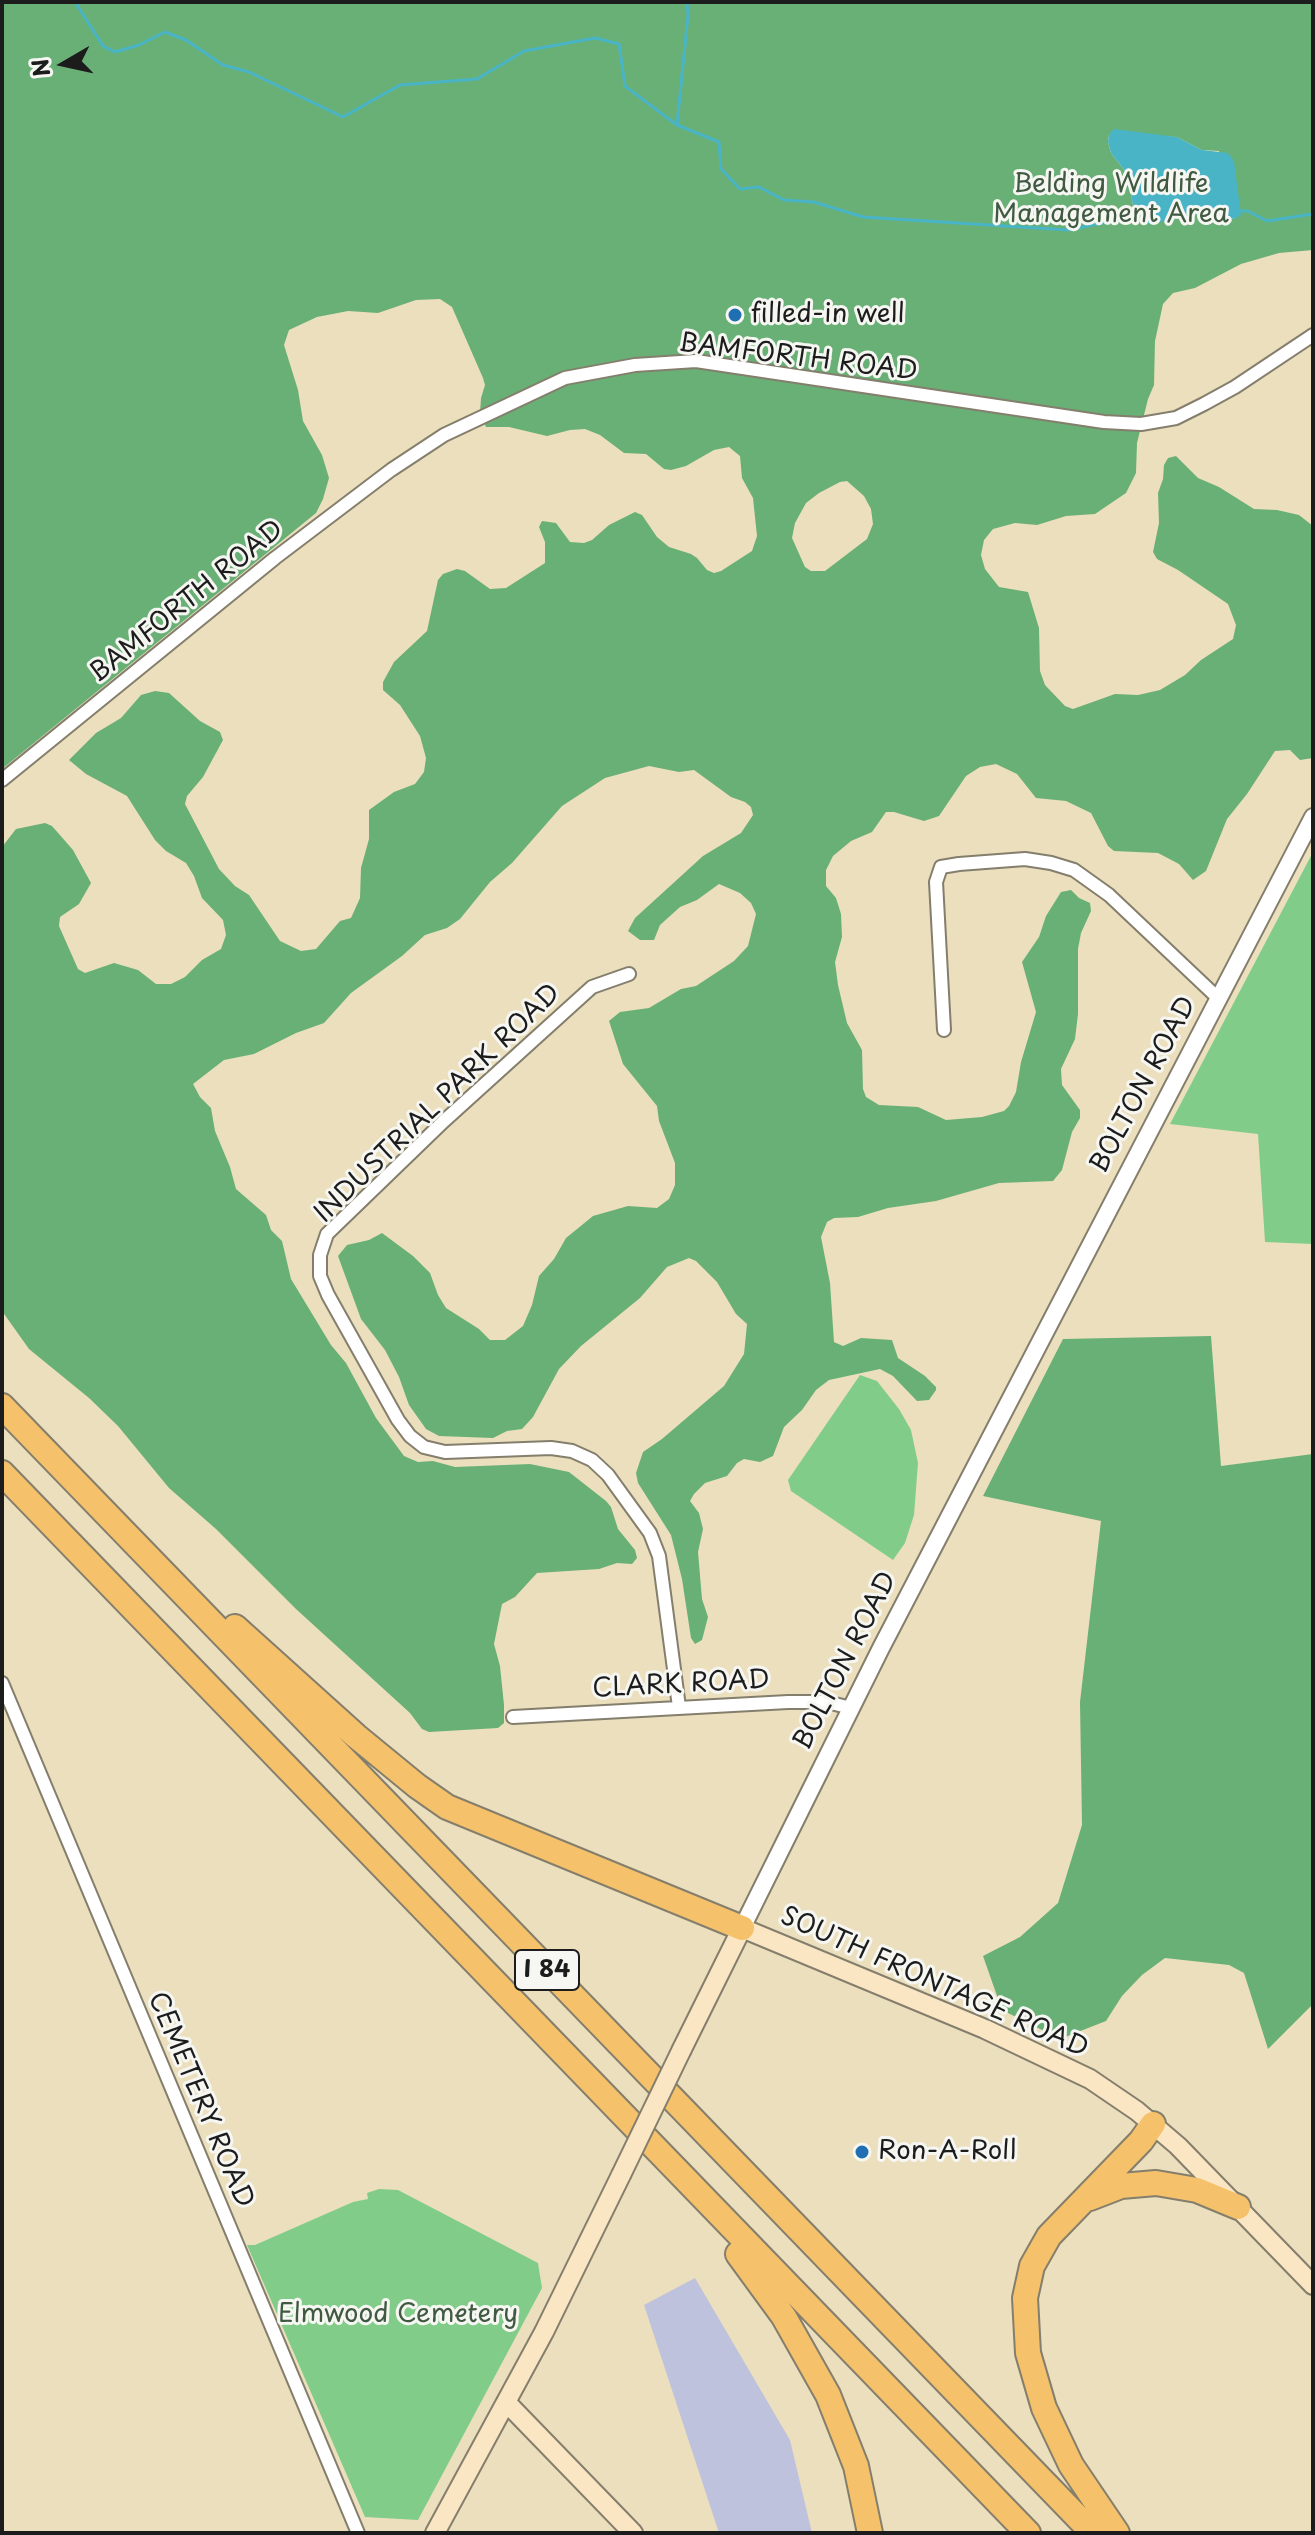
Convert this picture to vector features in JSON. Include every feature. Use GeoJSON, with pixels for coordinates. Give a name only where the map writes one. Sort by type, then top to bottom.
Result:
{"type":"FeatureCollection","features":[{"type":"Feature","properties":{"kind":"highway","name":"I 84"},"geometry":{"type":"LineString","coordinates":[[2,1406],[1093,2533]]}},
{"type":"Feature","properties":{"kind":"highway","name":"I 84"},"geometry":{"type":"LineString","coordinates":[[2,1473],[1028,2533]]}},
{"type":"Feature","properties":{"kind":"highway"},"geometry":{"type":"LineString","coordinates":[[201,1612],[238,1628],[356,1736],[447,1807],[742,1928]]}},
{"type":"Feature","properties":{"kind":"highway"},"geometry":{"type":"LineString","coordinates":[[1117,2533],[1086,2490],[1057,2438],[1035,2382],[1026,2338],[1025,2298],[1032,2266],[1056,2227],[1141,2141],[1153,2124]]}},
{"type":"Feature","properties":{"kind":"highway"},"geometry":{"type":"LineString","coordinates":[[1084,2200],[1121,2186],[1156,2183],[1197,2190],[1238,2207]]}},
{"type":"Feature","properties":{"kind":"highway"},"geometry":{"type":"LineString","coordinates":[[690,2184],[708,2220],[760,2281],[819,2377],[849,2447],[861,2486],[870,2533]]}},
{"type":"Feature","properties":{"kind":"main road","name":"BOLTON ROAD"},"geometry":{"type":"LineString","coordinates":[[435,2533],[544,2332],[742,1928]]}},
{"type":"Feature","properties":{"kind":"main road","name":"SOUTH FRONTAGE ROAD"},"geometry":{"type":"LineString","coordinates":[[742,1928],[1044,2055],[1090,2079],[1153,2124],[1313,2285]]}},
{"type":"Feature","properties":{"kind":"main road"},"geometry":{"type":"LineString","coordinates":[[506,2402],[633,2533]]}},
{"type":"Feature","properties":{"kind":"street","name":"BAMFORTH ROAD"},"geometry":{"type":"LineString","coordinates":[[2,780],[275,558],[391,470],[444,435],[565,378],[635,365],[696,361],[1104,422],[1141,424],[1176,418],[1204,404],[1313,335]]}},
{"type":"Feature","properties":{"kind":"street","name":"BOLTON ROAD"},"geometry":{"type":"LineString","coordinates":[[742,1928],[851,1708],[1313,817]]}},
{"type":"Feature","properties":{"kind":"street"},"geometry":{"type":"LineString","coordinates":[[944,1030],[936,882],[941,867],[959,864],[1025,859],[1074,870],[1109,895],[1219,999]]}},
{"type":"Feature","properties":{"kind":"street","name":"INDUSTRIAL PARK ROAD"},"geometry":{"type":"LineString","coordinates":[[629,974],[592,987],[444,1121],[338,1223],[327,1234],[320,1255],[320,1276],[398,1420],[410,1436],[424,1447],[445,1452],[551,1448],[572,1451],[592,1460],[608,1475],[650,1533],[659,1556],[679,1707]]}},
{"type":"Feature","properties":{"kind":"street","name":"CEMETERY ROAD"},"geometry":{"type":"LineString","coordinates":[[2,1683],[358,2533]]}},
{"type":"Feature","properties":{"kind":"street","name":"CLARK ROAD"},"geometry":{"type":"LineString","coordinates":[[513,1717],[814,1702],[851,1708]]}},
{"type":"Feature","properties":{"kind":"shaded area"},"geometry":{"type":"Polygon","coordinates":[[[695,2278],[790,2440],[812,2533],[719,2533],[644,2305],[695,2278]]]}},
{"type":"Feature","properties":{"kind":"green space","name":"Belding Wildlife Management Area"},"geometry":{"type":"Polygon","coordinates":[[[2,2],[1313,2],[1313,250],[1279,253],[1241,264],[1195,288],[1173,293],[1163,304],[1155,341],[1154,385],[1137,443],[1136,473],[1126,493],[1095,514],[1066,516],[1037,525],[1015,523],[993,529],[984,540],[981,555],[985,569],[999,587],[1028,592],[1039,628],[1040,671],[1045,685],[1065,706],[1073,709],[1115,694],[1138,695],[1160,690],[1233,639],[1236,625],[1228,604],[1157,559],[1153,552],[1159,523],[1158,493],[1168,458],[1176,456],[1198,478],[1254,509],[1299,515],[1313,526],[1313,758],[1300,760],[1290,750],[1275,751],[1227,819],[1206,871],[1193,880],[1179,864],[1158,853],[1114,851],[1108,846],[1091,813],[1066,801],[1036,798],[1017,774],[996,764],[980,767],[966,776],[939,816],[924,821],[886,812],[872,832],[851,841],[833,856],[826,870],[826,886],[836,898],[841,914],[842,937],[835,962],[838,985],[847,1023],[862,1050],[866,1097],[879,1105],[918,1107],[946,1120],[982,1117],[1004,1111],[1009,1106],[1016,1092],[1021,1062],[1036,1012],[1022,962],[1039,937],[1046,916],[1061,892],[1071,890],[1090,903],[1091,911],[1078,949],[1075,1039],[1061,1069],[1062,1085],[1080,1110],[1080,1118],[1072,1132],[1062,1170],[1053,1181],[999,1183],[936,1201],[888,1208],[858,1217],[834,1218],[827,1222],[821,1237],[830,1283],[834,1342],[843,1346],[861,1338],[892,1340],[898,1358],[925,1376],[936,1390],[929,1400],[917,1401],[893,1376],[880,1369],[829,1380],[816,1390],[802,1410],[784,1427],[773,1456],[760,1462],[744,1459],[727,1476],[705,1483],[694,1494],[690,1501],[699,1513],[703,1529],[698,1552],[702,1599],[708,1617],[702,1640],[695,1644],[691,1638],[682,1579],[671,1535],[638,1483],[636,1473],[643,1452],[724,1386],[744,1354],[747,1324],[736,1314],[717,1282],[689,1258],[667,1267],[640,1298],[581,1346],[559,1369],[533,1417],[522,1429],[507,1431],[493,1438],[439,1436],[426,1429],[409,1405],[385,1350],[361,1319],[338,1256],[347,1245],[369,1240],[382,1233],[430,1273],[446,1308],[479,1329],[490,1340],[505,1340],[523,1326],[539,1276],[566,1238],[593,1216],[628,1206],[657,1208],[669,1199],[675,1185],[675,1163],[659,1121],[657,1106],[623,1064],[609,1021],[620,1012],[649,1008],[681,989],[696,986],[734,961],[748,946],[756,914],[751,903],[740,893],[719,884],[697,900],[680,907],[660,925],[654,940],[640,940],[628,931],[635,918],[703,856],[741,833],[753,815],[751,807],[731,797],[694,770],[679,772],[649,766],[605,778],[562,806],[512,863],[490,882],[460,919],[447,928],[425,935],[351,993],[324,1023],[254,1054],[224,1060],[193,1084],[211,1108],[215,1131],[236,1189],[266,1215],[271,1230],[282,1241],[291,1279],[331,1345],[346,1363],[376,1418],[404,1456],[418,1462],[433,1461],[455,1467],[530,1464],[569,1472],[606,1501],[618,1529],[635,1550],[637,1558],[632,1564],[617,1563],[599,1569],[537,1573],[515,1597],[502,1604],[494,1644],[500,1666],[504,1723],[498,1728],[429,1732],[422,1729],[410,1713],[169,1488],[118,1426],[29,1349],[2,1311],[2,847],[16,829],[45,823],[52,826],[73,850],[91,883],[79,904],[60,917],[59,926],[78,969],[85,973],[114,963],[138,970],[156,984],[171,984],[221,949],[226,935],[223,920],[202,898],[186,863],[155,840],[127,796],[86,774],[69,760],[96,733],[121,718],[141,695],[155,691],[169,693],[200,721],[220,732],[223,740],[185,804],[219,869],[249,895],[280,941],[301,951],[316,949],[340,921],[351,918],[360,898],[361,868],[369,839],[369,810],[394,792],[415,784],[424,772],[426,758],[420,736],[400,705],[383,690],[383,682],[394,662],[427,631],[438,580],[443,574],[457,569],[465,571],[490,589],[506,588],[545,563],[545,542],[539,527],[542,521],[556,523],[570,542],[584,543],[635,512],[642,515],[657,537],[669,547],[691,554],[707,570],[714,573],[721,571],[752,551],[757,536],[753,498],[742,478],[740,456],[729,447],[714,450],[686,466],[671,470],[664,469],[646,454],[624,453],[600,435],[585,429],[547,436],[509,427],[486,427],[480,413],[485,385],[483,378],[452,307],[440,299],[416,300],[378,313],[348,311],[317,317],[289,330],[284,345],[298,390],[303,421],[322,455],[329,478],[316,513],[2,769],[2,2]],[[1109,134],[1111,153],[1128,175],[1135,218],[1172,218],[1190,214],[1235,219],[1219,151],[1202,150],[1177,137],[1109,134]],[[847,481],[819,493],[806,503],[795,523],[792,538],[805,567],[811,571],[825,571],[867,539],[873,524],[871,509],[864,496],[847,481]]]}},
{"type":"Feature","properties":{"kind":"green space"},"geometry":{"type":"Polygon","coordinates":[[[1313,852],[1313,1244],[1265,1242],[1258,1134],[1170,1124],[1313,852]]]}},
{"type":"Feature","properties":{"kind":"green space"},"geometry":{"type":"Polygon","coordinates":[[[1211,1336],[1221,1466],[1313,1454],[1313,2004],[1268,2049],[1244,1973],[1229,1965],[1165,1958],[1142,1975],[1122,1996],[1106,2021],[1060,2039],[1002,2010],[983,1956],[1020,1937],[1058,1903],[1082,1825],[1080,1702],[1101,1521],[983,1496],[1063,1339],[1211,1336]]]}},
{"type":"Feature","properties":{"kind":"green space"},"geometry":{"type":"Polygon","coordinates":[[[860,1375],[877,1381],[899,1409],[911,1430],[918,1463],[914,1515],[905,1543],[893,1560],[791,1491],[788,1480],[860,1375]]]}},
{"type":"Feature","properties":{"kind":"green space","name":"Elmwood Cemetery"},"geometry":{"type":"Polygon","coordinates":[[[379,2189],[398,2190],[538,2263],[542,2288],[418,2520],[365,2517],[247,2245],[255,2245],[353,2202],[368,2199],[367,2193],[379,2189]]]}},
{"type":"Feature","properties":{"kind":"water"},"geometry":{"type":"Polygon","coordinates":[[[1114,129],[1177,137],[1202,150],[1228,153],[1234,161],[1241,215],[1235,219],[1190,214],[1153,224],[1141,223],[1135,218],[1128,175],[1111,153],[1109,134],[1114,129]]]}},
{"type":"Feature","properties":{"kind":"waterway"},"geometry":{"type":"LineString","coordinates":[[75,2],[103,46],[115,52],[139,45],[165,32],[186,40],[223,65],[249,72],[343,117],[400,85],[477,79],[524,51],[595,38],[619,44],[625,86],[677,125],[719,142],[721,169],[740,189],[759,187],[784,200],[814,202],[863,217],[1068,230],[1137,216]]}},
{"type":"Feature","properties":{"kind":"waterway"},"geometry":{"type":"LineString","coordinates":[[677,125],[687,2]]}},
{"type":"Feature","properties":{"kind":"waterway"},"geometry":{"type":"LineString","coordinates":[[1236,211],[1248,211],[1267,221],[1313,214]]}},
{"type":"Feature","properties":{"kind":"place","name":"filled-in well"},"geometry":{"type":"Point","coordinates":[735,315]}},
{"type":"Feature","properties":{"kind":"place","name":"Ron-A-Roll"},"geometry":{"type":"Point","coordinates":[862,2152]}}]}
